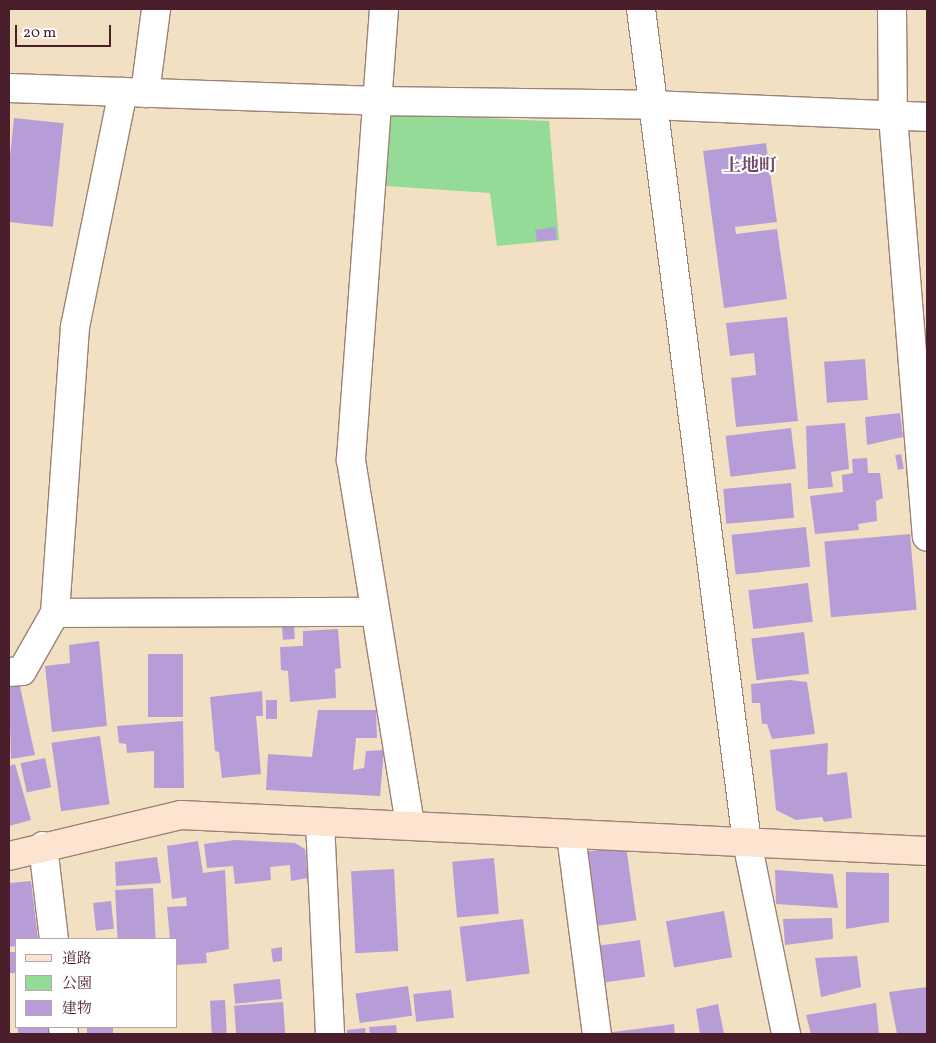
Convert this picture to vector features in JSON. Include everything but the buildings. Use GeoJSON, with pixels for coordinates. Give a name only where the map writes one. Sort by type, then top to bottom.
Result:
{"type":"FeatureCollection","features":[{"type":"Feature","properties":{"kind":"street"},"geometry":{"type":"LineString","coordinates":[[9,672],[22,671],[55,613],[75,328],[156,9]]}},
{"type":"Feature","properties":{"kind":"street"},"geometry":{"type":"LineString","coordinates":[[384,9],[351,460],[373,612],[410,824]]}},
{"type":"Feature","properties":{"kind":"street"},"geometry":{"type":"LineString","coordinates":[[641,9],[747,842],[786,1034]]}},
{"type":"Feature","properties":{"kind":"street"},"geometry":{"type":"LineString","coordinates":[[892,9],[893,116],[927,538]]}},
{"type":"Feature","properties":{"kind":"street"},"geometry":{"type":"LineString","coordinates":[[9,88],[378,102],[654,105],[927,117]]}},
{"type":"Feature","properties":{"kind":"street"},"geometry":{"type":"LineString","coordinates":[[55,613],[373,612]]}},
{"type":"Feature","properties":{"kind":"street"},"geometry":{"type":"LineString","coordinates":[[9,856],[43,846],[181,815],[320,822],[410,824],[571,835],[927,851]]}},
{"type":"Feature","properties":{"kind":"street"},"geometry":{"type":"LineString","coordinates":[[320,822],[330,1034]]}},
{"type":"Feature","properties":{"kind":"street"},"geometry":{"type":"LineString","coordinates":[[571,835],[597,1034]]}},
{"type":"Feature","properties":{"kind":"street"},"geometry":{"type":"LineString","coordinates":[[43,846],[54,938]]}},
{"type":"Feature","properties":{"kind":"green space"},"geometry":{"type":"Polygon","coordinates":[[[390,114],[549,121],[559,240],[497,246],[490,193],[386,186],[390,114]]]}},
{"type":"Feature","properties":{"kind":"district","name":"上地町"},"geometry":{"type":"Point","coordinates":[750,167]}}]}
